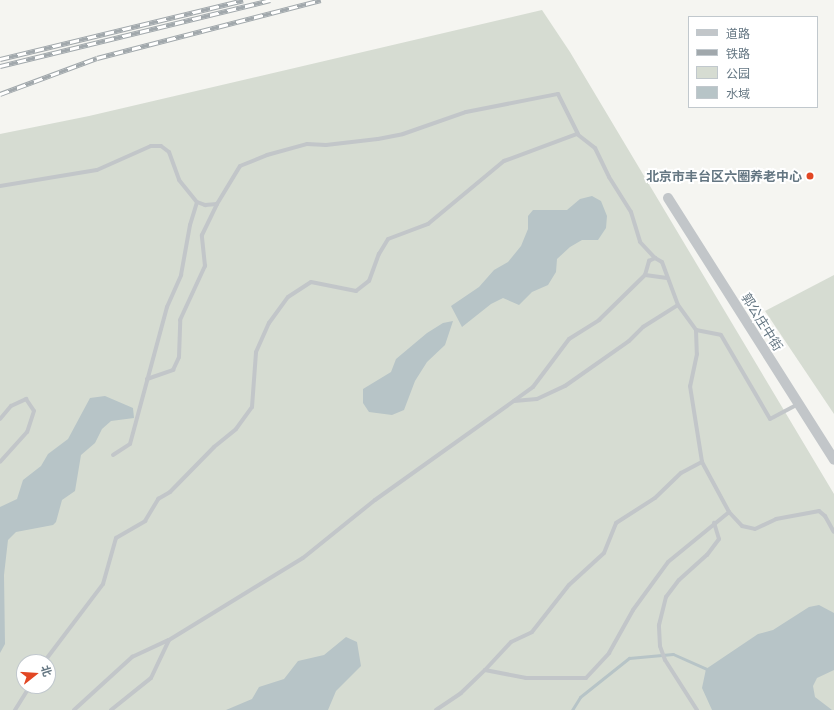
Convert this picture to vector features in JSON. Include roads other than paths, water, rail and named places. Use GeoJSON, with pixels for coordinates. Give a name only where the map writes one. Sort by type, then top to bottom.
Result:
{"type":"FeatureCollection","features":[{"type":"Feature","properties":{"kind":"street","name":"郭公庄中街"},"geometry":{"type":"LineString","coordinates":[[668,198],[834,460]]}},
{"type":"Feature","properties":{"kind":"lane"},"geometry":{"type":"LineString","coordinates":[[147,379],[172,370],[179,357],[180,320],[206,266],[202,235],[217,204],[240,166],[267,155],[307,144],[326,145],[402,134],[466,112],[558,94],[578,134],[595,148],[609,177],[631,212],[640,242],[655,258],[662,262],[678,305],[696,330],[697,354],[690,386],[702,462],[729,512],[742,526],[755,529],[776,519],[819,511],[825,516],[834,532]]}},
{"type":"Feature","properties":{"kind":"lane"},"geometry":{"type":"LineString","coordinates":[[50,654],[103,584],[116,538],[145,520],[158,499],[170,492],[214,447],[236,429],[252,407],[256,352],[269,323],[288,297],[311,282],[356,291],[369,281],[379,254],[388,239],[428,224],[504,161],[578,134]]}},
{"type":"Feature","properties":{"kind":"lane"},"geometry":{"type":"LineString","coordinates":[[0,186],[97,170],[151,146],[161,146],[169,152],[179,180],[198,202],[205,205],[217,204]]}},
{"type":"Feature","properties":{"kind":"lane"},"geometry":{"type":"LineString","coordinates":[[114,455],[130,444],[139,414],[142,393],[167,307],[181,275],[190,225],[198,202]]}},
{"type":"Feature","properties":{"kind":"lane"},"geometry":{"type":"LineString","coordinates":[[74,710],[132,657],[169,640],[303,558],[375,500],[532,387],[569,338],[599,320],[645,275],[649,261],[655,258]]}},
{"type":"Feature","properties":{"kind":"lane"},"geometry":{"type":"LineString","coordinates":[[645,275],[667,278]]}},
{"type":"Feature","properties":{"kind":"lane"},"geometry":{"type":"LineString","coordinates":[[514,401],[537,399],[565,386],[629,341],[643,327],[678,305]]}},
{"type":"Feature","properties":{"kind":"lane"},"geometry":{"type":"LineString","coordinates":[[696,330],[721,335],[770,419],[798,404]]}},
{"type":"Feature","properties":{"kind":"lane"},"geometry":{"type":"LineString","coordinates":[[0,419],[10,406],[26,399],[34,411],[27,432],[0,462]]}},
{"type":"Feature","properties":{"kind":"lane"},"geometry":{"type":"LineString","coordinates":[[436,710],[461,693],[511,642],[532,632],[569,585],[604,552],[616,523],[655,498],[681,473],[702,462]]}},
{"type":"Feature","properties":{"kind":"lane"},"geometry":{"type":"LineString","coordinates":[[485,670],[526,678],[586,678],[609,653],[633,610],[668,562],[714,522],[729,512]]}},
{"type":"Feature","properties":{"kind":"lane"},"geometry":{"type":"LineString","coordinates":[[697,710],[665,660],[660,646],[659,625],[666,597],[679,580],[707,555],[719,539],[714,522]]}},
{"type":"Feature","properties":{"kind":"lane"},"geometry":{"type":"LineString","coordinates":[[111,710],[151,678],[169,640]]}},
{"type":"Feature","properties":{"kind":"lane"},"geometry":{"type":"LineString","coordinates":[[15,710],[25,694]]}},
{"type":"Feature","properties":{"kind":"water"},"geometry":{"type":"Polygon","coordinates":[[[592,196],[601,201],[607,216],[606,228],[598,240],[582,240],[570,247],[557,259],[556,272],[548,285],[532,292],[519,305],[503,298],[491,304],[462,327],[451,306],[479,287],[494,270],[508,262],[521,246],[528,229],[528,216],[533,210],[567,210],[580,199],[592,196]]]}},
{"type":"Feature","properties":{"kind":"water"},"geometry":{"type":"Polygon","coordinates":[[[453,321],[445,345],[427,362],[415,381],[404,410],[392,415],[369,412],[363,403],[363,389],[391,372],[396,359],[427,333],[443,323],[453,321]]]}},
{"type":"Feature","properties":{"kind":"water"},"geometry":{"type":"Polygon","coordinates":[[[105,396],[133,408],[134,418],[111,421],[102,429],[95,443],[81,455],[75,491],[62,500],[56,522],[53,525],[16,532],[8,540],[4,575],[5,644],[0,653],[0,507],[17,499],[23,480],[41,466],[48,454],[68,439],[90,398],[105,396]]]}},
{"type":"Feature","properties":{"kind":"water"},"geometry":{"type":"Polygon","coordinates":[[[819,605],[834,613],[834,670],[817,678],[813,686],[815,697],[832,710],[712,710],[702,688],[706,669],[758,634],[773,630],[809,607],[819,605]]]}},
{"type":"Feature","properties":{"kind":"water"},"geometry":{"type":"Polygon","coordinates":[[[346,637],[357,642],[361,666],[336,691],[328,710],[226,710],[252,699],[259,687],[284,679],[298,661],[324,655],[346,637]]]}},
{"type":"Feature","properties":{"kind":"waterway"},"geometry":{"type":"LineString","coordinates":[[572,710],[580,697],[629,658],[673,654],[706,669]]}},
{"type":"Feature","properties":{"kind":"railway"},"geometry":{"type":"LineString","coordinates":[[0,59],[243,0]]}},
{"type":"Feature","properties":{"kind":"railway"},"geometry":{"type":"LineString","coordinates":[[0,66],[270,0]]}},
{"type":"Feature","properties":{"kind":"railway"},"geometry":{"type":"LineString","coordinates":[[0,94],[97,58],[321,0]]}},
{"type":"Feature","properties":{"kind":"place","name":"北京市丰台区六圈养老中心"},"geometry":{"type":"Point","coordinates":[810,176]}}]}
